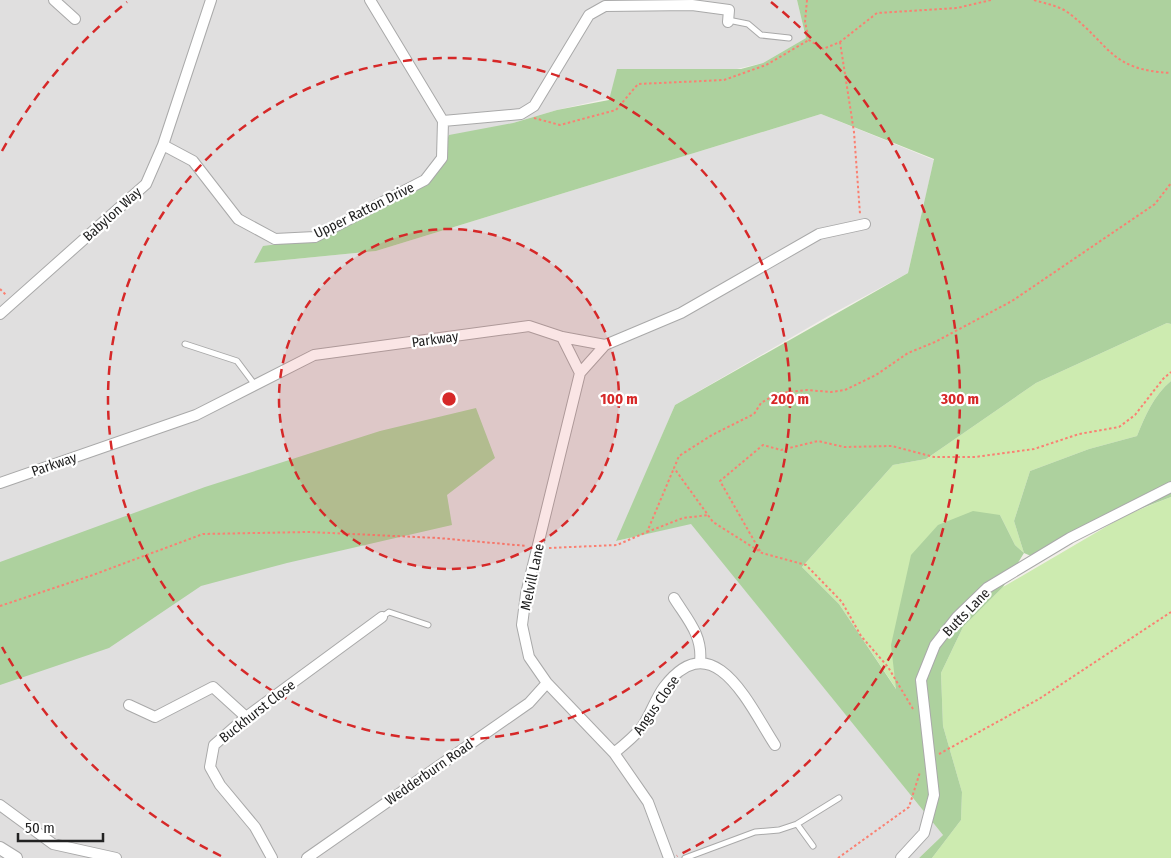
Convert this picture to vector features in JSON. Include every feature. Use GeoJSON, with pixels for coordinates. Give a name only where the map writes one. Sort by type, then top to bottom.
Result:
{"type":"FeatureCollection","features":[{"type":"Feature","properties":{"kind":"street"},"geometry":{"type":"LineString","coordinates":[[54,0],[75,19]]}},
{"type":"Feature","properties":{"kind":"street","name":"Babylon Way"},"geometry":{"type":"LineString","coordinates":[[0,314],[146,184],[164,145],[210,0]]}},
{"type":"Feature","properties":{"kind":"street"},"geometry":{"type":"LineString","coordinates":[[370,0],[443,121],[521,114],[534,106],[589,15],[605,6],[692,4],[729,10],[728,21]]}},
{"type":"Feature","properties":{"kind":"street","name":"Upper Ratton Drive"},"geometry":{"type":"LineString","coordinates":[[164,145],[193,160],[238,219],[275,239],[315,237],[425,180],[442,158],[443,121]]}},
{"type":"Feature","properties":{"kind":"street"},"geometry":{"type":"LineString","coordinates":[[562,337],[580,373],[605,345],[681,313],[819,234],[863,224]]}},
{"type":"Feature","properties":{"kind":"street","name":"Parkway"},"geometry":{"type":"LineString","coordinates":[[0,483],[196,415],[314,355],[529,326],[562,337],[605,345]]}},
{"type":"Feature","properties":{"kind":"street","name":"Melvill Lane"},"geometry":{"type":"LineString","coordinates":[[580,373],[526,594],[522,625],[529,657],[547,683],[614,753],[648,802],[669,858]]}},
{"type":"Feature","properties":{"kind":"street","name":"Butts Lane"},"geometry":{"type":"LineString","coordinates":[[901,858],[924,833],[934,795],[921,680],[935,645],[957,617],[987,588],[1070,538],[1171,487]]}},
{"type":"Feature","properties":{"kind":"street"},"geometry":{"type":"LineString","coordinates":[[674,598],[702,647],[700,662],[718,666],[729,676],[775,745]]}},
{"type":"Feature","properties":{"kind":"street","name":"Buckhurst Close"},"geometry":{"type":"LineString","coordinates":[[272,858],[255,827],[220,785],[210,767],[214,746],[246,717],[382,617]]}},
{"type":"Feature","properties":{"kind":"street","name":"Angus Close"},"geometry":{"type":"LineString","coordinates":[[614,753],[635,736],[665,686],[679,671],[700,662]]}},
{"type":"Feature","properties":{"kind":"street","name":"Wedderburn Road"},"geometry":{"type":"LineString","coordinates":[[307,858],[529,703],[547,683]]}},
{"type":"Feature","properties":{"kind":"street"},"geometry":{"type":"LineString","coordinates":[[129,705],[155,717],[213,687],[246,717]]}},
{"type":"Feature","properties":{"kind":"street"},"geometry":{"type":"LineString","coordinates":[[0,805],[52,844],[116,858]]}},
{"type":"Feature","properties":{"kind":"street"},"geometry":{"type":"LineString","coordinates":[[0,848],[16,858]]}},
{"type":"Feature","properties":{"kind":"lane"},"geometry":{"type":"LineString","coordinates":[[728,21],[748,24],[760,35],[789,38]]}},
{"type":"Feature","properties":{"kind":"lane"},"geometry":{"type":"LineString","coordinates":[[185,344],[237,361],[255,385]]}},
{"type":"Feature","properties":{"kind":"lane"},"geometry":{"type":"LineString","coordinates":[[382,617],[389,612],[428,624]]}},
{"type":"Feature","properties":{"kind":"lane"},"geometry":{"type":"LineString","coordinates":[[685,858],[755,832],[779,830],[797,824],[839,798]]}},
{"type":"Feature","properties":{"kind":"lane"},"geometry":{"type":"LineString","coordinates":[[797,824],[813,846]]}},
{"type":"Feature","properties":{"kind":"path"},"geometry":{"type":"LineString","coordinates":[[807,0],[805,22],[809,40],[823,49],[840,42],[877,13],[957,8],[991,0]]}},
{"type":"Feature","properties":{"kind":"path"},"geometry":{"type":"LineString","coordinates":[[1034,0],[1058,7],[1070,14],[1109,54],[1130,66],[1156,72],[1171,73]]}},
{"type":"Feature","properties":{"kind":"path"},"geometry":{"type":"LineString","coordinates":[[521,114],[560,125],[569,123],[616,110],[638,84],[724,80],[766,65],[809,40]]}},
{"type":"Feature","properties":{"kind":"path"},"geometry":{"type":"LineString","coordinates":[[840,42],[854,132],[863,224]]}},
{"type":"Feature","properties":{"kind":"path"},"geometry":{"type":"LineString","coordinates":[[647,532],[679,456],[712,435],[754,414],[762,403],[778,394],[807,390],[831,392],[845,390],[876,374],[908,353],[936,342],[1012,301],[1155,204],[1162,198],[1171,183]]}},
{"type":"Feature","properties":{"kind":"path"},"geometry":{"type":"LineString","coordinates":[[762,553],[720,481],[763,445],[781,450],[818,441],[844,446],[892,446],[934,457],[976,457],[1034,449],[1078,434],[1119,427],[1135,414],[1171,372]]}},
{"type":"Feature","properties":{"kind":"path"},"geometry":{"type":"LineString","coordinates":[[674,468],[713,522],[762,553],[806,565],[842,602],[861,636],[888,666],[913,709]]}},
{"type":"Feature","properties":{"kind":"path"},"geometry":{"type":"LineString","coordinates":[[0,606],[90,576],[203,534],[308,532],[438,538],[538,548],[617,545],[683,518],[709,515]]}},
{"type":"Feature","properties":{"kind":"path"},"geometry":{"type":"LineString","coordinates":[[947,750],[1039,699],[1171,612]]}},
{"type":"Feature","properties":{"kind":"path"},"geometry":{"type":"LineString","coordinates":[[838,858],[909,807],[922,766]]}},
{"type":"Feature","properties":{"kind":"shaded area"},"geometry":{"type":"Polygon","coordinates":[[[0,0],[797,0],[806,38],[763,63],[557,110],[513,123],[357,221],[254,263],[376,251],[821,114],[934,160],[908,273],[830,315],[675,405],[617,541],[691,523],[943,835],[919,858],[0,858],[0,0]]]}},
{"type":"Feature","properties":{"kind":"green space"},"geometry":{"type":"Polygon","coordinates":[[[797,0],[1171,0],[1171,324],[1167,323],[1036,383],[926,459],[893,465],[802,567],[839,604],[896,689],[891,645],[911,555],[938,525],[973,511],[1000,515],[1015,545],[1024,553],[1003,587],[963,627],[941,673],[943,726],[962,792],[961,820],[932,858],[919,858],[943,835],[691,524],[616,541],[675,405],[908,273],[934,159],[821,114],[376,251],[254,263],[263,246],[316,239],[357,221],[433,171],[449,135],[513,123],[557,110],[609,100],[617,69],[741,69],[763,63],[806,38],[797,0]]]}},
{"type":"Feature","properties":{"kind":"green space"},"geometry":{"type":"Polygon","coordinates":[[[1167,323],[1171,324],[1171,381],[1155,399],[1137,436],[1089,449],[1030,471],[1014,521],[1024,553],[1015,545],[1000,515],[897,690],[839,604],[802,567],[893,465],[926,459],[1036,383],[1167,323]]]}},
{"type":"Feature","properties":{"kind":"green space"},"geometry":{"type":"Polygon","coordinates":[[[1171,381],[1171,497],[1096,526],[1031,556],[1024,553],[1014,521],[1030,471],[1089,449],[1137,436],[1155,399],[1171,381]]]}},
{"type":"Feature","properties":{"kind":"green space"},"geometry":{"type":"Polygon","coordinates":[[[476,408],[495,458],[447,495],[452,525],[287,563],[201,586],[109,648],[0,685],[0,562],[205,487],[380,431],[476,408]]]}},
{"type":"Feature","properties":{"kind":"green space"},"geometry":{"type":"Polygon","coordinates":[[[1171,497],[1171,858],[932,858],[961,820],[962,792],[943,726],[941,673],[963,627],[1003,587],[1126,515],[1171,497]]]}}]}
